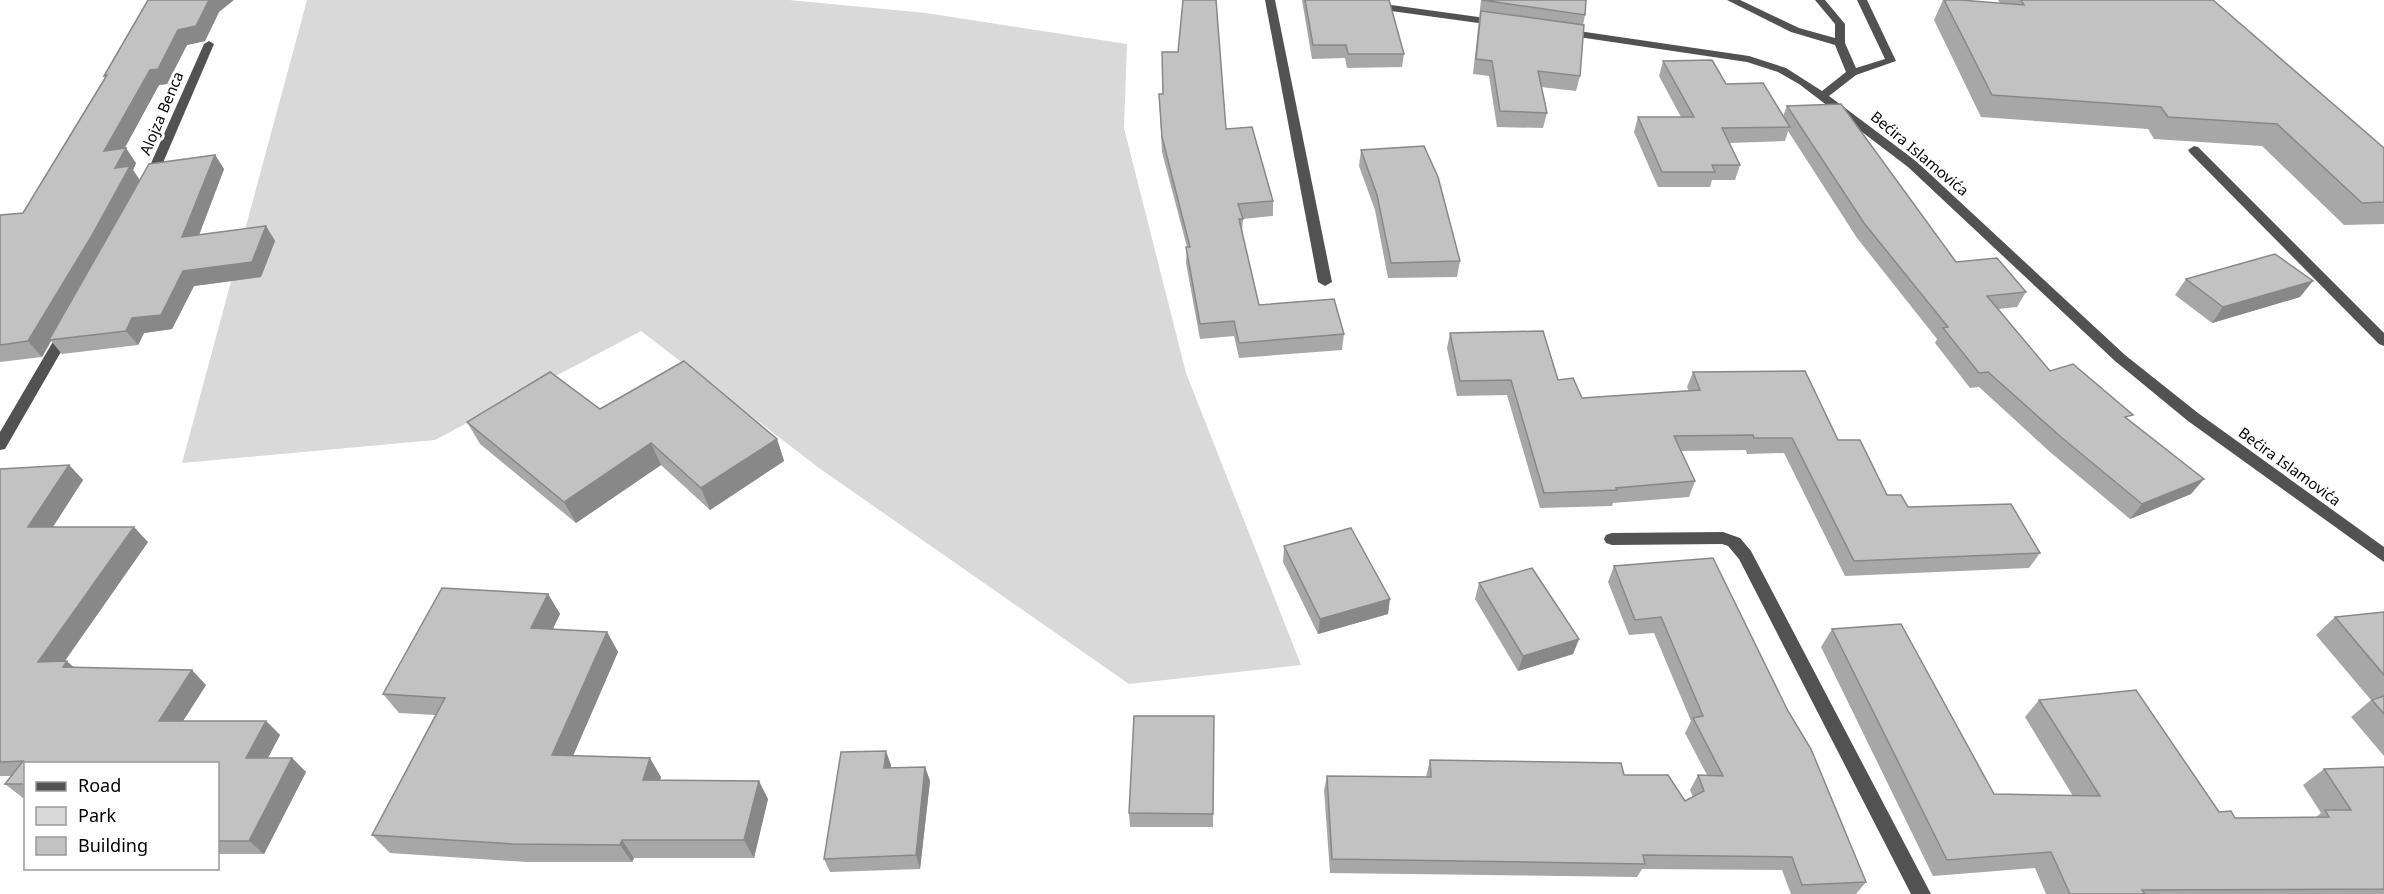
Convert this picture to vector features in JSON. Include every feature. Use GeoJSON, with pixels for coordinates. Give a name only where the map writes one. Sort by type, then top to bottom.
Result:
{"type":"FeatureCollection","features":[{"type":"Feature","properties":{"kind":"street"},"geometry":{"type":"LineString","coordinates":[[1270,0],[1325,282]]}},
{"type":"Feature","properties":{"kind":"street"},"geometry":{"type":"LineString","coordinates":[[1333,0],[1509,24]]}},
{"type":"Feature","properties":{"kind":"street"},"geometry":{"type":"LineString","coordinates":[[1732,0],[1795,30],[1840,43]]}},
{"type":"Feature","properties":{"kind":"street"},"geometry":{"type":"LineString","coordinates":[[1820,0],[1840,24],[1840,43],[1852,73]]}},
{"type":"Feature","properties":{"kind":"street"},"geometry":{"type":"LineString","coordinates":[[1822,96],[1842,84],[1852,73],[1891,61],[1862,0]]}},
{"type":"Feature","properties":{"kind":"street","name":"Bećira Islamovića"},"geometry":{"type":"LineString","coordinates":[[1556,31],[1749,59],[1782,70],[1822,96],[1912,164],[2130,365],[2193,417],[2384,556]]}},
{"type":"Feature","properties":{"kind":"street","name":"Alojza Benca"},"geometry":{"type":"LineString","coordinates":[[142,194],[209,44]]}},
{"type":"Feature","properties":{"kind":"street"},"geometry":{"type":"LineString","coordinates":[[2194,150],[2384,341]]}},
{"type":"Feature","properties":{"kind":"street"},"geometry":{"type":"LineString","coordinates":[[0,445],[70,323]]}},
{"type":"Feature","properties":{"kind":"street"},"geometry":{"type":"LineString","coordinates":[[1612,539],[1723,538],[1734,542],[1745,555],[1921,894]]}},
{"type":"Feature","properties":{"kind":"green space"},"geometry":{"type":"Polygon","coordinates":[[[307,0],[789,0],[926,13],[1127,44],[1124,128],[1186,373],[1301,665],[1129,684],[819,468],[641,331],[435,440],[182,463],[307,0]]]}},
{"type":"Feature","properties":{"kind":"building"},"geometry":{"type":"Polygon","coordinates":[[[148,0],[209,0],[196,26],[178,30],[158,69],[150,70],[104,151],[126,148],[115,168],[130,166],[91,237],[28,341],[0,345],[0,215],[23,213],[107,75],[104,76],[148,0]]]}},
{"type":"Feature","properties":{"kind":"building"},"geometry":{"type":"Polygon","coordinates":[[[1183,0],[1216,0],[1226,129],[1252,127],[1273,201],[1238,204],[1243,219],[1239,219],[1259,305],[1334,299],[1344,334],[1239,343],[1234,321],[1200,324],[1186,247],[1190,247],[1162,137],[1159,94],[1163,94],[1162,52],[1178,52],[1183,0]]]}},
{"type":"Feature","properties":{"kind":"building"},"geometry":{"type":"Polygon","coordinates":[[[1305,0],[1389,0],[1404,54],[1348,54],[1346,45],[1313,45],[1305,0]]]}},
{"type":"Feature","properties":{"kind":"building"},"geometry":{"type":"Polygon","coordinates":[[[1482,0],[1586,0],[1585,15],[1482,0]]]}},
{"type":"Feature","properties":{"kind":"building"},"geometry":{"type":"Polygon","coordinates":[[[1944,0],[2024,5],[2021,0],[2213,0],[2384,148],[2384,202],[2362,203],[2277,124],[2168,117],[2161,107],[1992,95],[1944,0]]]}},
{"type":"Feature","properties":{"kind":"building"},"geometry":{"type":"Polygon","coordinates":[[[1481,11],[1584,25],[1580,76],[1538,71],[1547,113],[1500,111],[1492,61],[1476,59],[1481,11]]]}},
{"type":"Feature","properties":{"kind":"building"},"geometry":{"type":"Polygon","coordinates":[[[1712,60],[1726,84],[1763,83],[1790,127],[1722,128],[1740,165],[1712,165],[1715,172],[1662,172],[1638,117],[1694,117],[1663,61],[1712,60]]]}},
{"type":"Feature","properties":{"kind":"building"},"geometry":{"type":"Polygon","coordinates":[[[1841,104],[1956,262],[1997,258],[2026,292],[1987,296],[2050,371],[2073,364],[2133,415],[2125,417],[2204,479],[2142,504],[2061,437],[1988,372],[1979,373],[1943,328],[1948,327],[1864,223],[1787,106],[1841,104]]]}},
{"type":"Feature","properties":{"kind":"building"},"geometry":{"type":"Polygon","coordinates":[[[1424,146],[1438,177],[1460,261],[1391,263],[1377,195],[1361,150],[1424,146]]]}},
{"type":"Feature","properties":{"kind":"building"},"geometry":{"type":"Polygon","coordinates":[[[215,155],[182,237],[266,226],[252,262],[183,271],[161,315],[132,318],[126,331],[49,340],[149,164],[215,155]]]}},
{"type":"Feature","properties":{"kind":"building"},"geometry":{"type":"Polygon","coordinates":[[[2275,254],[2313,281],[2223,307],[2186,279],[2275,254]]]}},
{"type":"Feature","properties":{"kind":"building"},"geometry":{"type":"Polygon","coordinates":[[[1543,331],[1558,380],[1573,378],[1582,398],[1700,390],[1693,372],[1805,371],[1838,440],[1860,440],[1887,495],[1901,495],[1908,507],[2011,504],[2040,553],[1854,561],[1792,438],[1754,438],[1753,435],[1674,436],[1695,481],[1616,488],[1617,490],[1544,493],[1511,380],[1460,381],[1450,333],[1543,331]]]}},
{"type":"Feature","properties":{"kind":"building"},"geometry":{"type":"Polygon","coordinates":[[[684,361],[777,439],[701,488],[651,443],[564,502],[467,422],[550,372],[600,409],[684,361]]]}},
{"type":"Feature","properties":{"kind":"building"},"geometry":{"type":"Polygon","coordinates":[[[69,465],[28,527],[134,527],[38,662],[67,661],[63,667],[192,670],[159,721],[266,721],[246,758],[292,758],[249,841],[219,841],[219,762],[24,762],[24,784],[5,784],[23,761],[0,762],[0,469],[69,465]]]}},
{"type":"Feature","properties":{"kind":"building"},"geometry":{"type":"Polygon","coordinates":[[[1351,528],[1390,599],[1320,619],[1284,546],[1351,528]]]}},
{"type":"Feature","properties":{"kind":"building"},"geometry":{"type":"Polygon","coordinates":[[[1713,558],[1788,711],[1811,749],[1866,882],[1802,885],[1792,857],[1643,855],[1645,864],[1332,859],[1327,776],[1431,777],[1430,760],[1621,763],[1624,775],[1668,775],[1685,801],[1704,791],[1698,775],[1723,776],[1693,718],[1703,716],[1661,617],[1635,620],[1614,566],[1713,558]]]}},
{"type":"Feature","properties":{"kind":"building"},"geometry":{"type":"Polygon","coordinates":[[[1532,568],[1579,639],[1523,656],[1479,583],[1532,568]]]}},
{"type":"Feature","properties":{"kind":"building"},"geometry":{"type":"Polygon","coordinates":[[[442,588],[548,594],[531,628],[607,632],[552,755],[650,758],[643,780],[759,781],[744,840],[622,840],[620,845],[512,844],[372,835],[445,698],[383,694],[442,588]]]}},
{"type":"Feature","properties":{"kind":"building"},"geometry":{"type":"Polygon","coordinates":[[[2384,612],[2384,675],[2335,617],[2384,612]]]}},
{"type":"Feature","properties":{"kind":"building"},"geometry":{"type":"Polygon","coordinates":[[[1901,624],[1994,794],[2100,796],[2039,700],[2136,690],[2219,812],[2231,811],[2235,818],[2329,817],[2325,810],[2351,810],[2324,769],[2384,767],[2384,889],[2142,890],[2145,894],[2070,894],[2051,852],[1947,860],[1832,629],[1901,624]]]}},
{"type":"Feature","properties":{"kind":"building"},"geometry":{"type":"Polygon","coordinates":[[[2384,696],[2384,714],[2372,700],[2384,696]]]}},
{"type":"Feature","properties":{"kind":"building"},"geometry":{"type":"Polygon","coordinates":[[[1134,716],[1214,716],[1213,814],[1129,813],[1134,716]]]}},
{"type":"Feature","properties":{"kind":"building"},"geometry":{"type":"Polygon","coordinates":[[[886,751],[884,768],[925,767],[916,855],[824,859],[841,752],[886,751]]]}}]}
